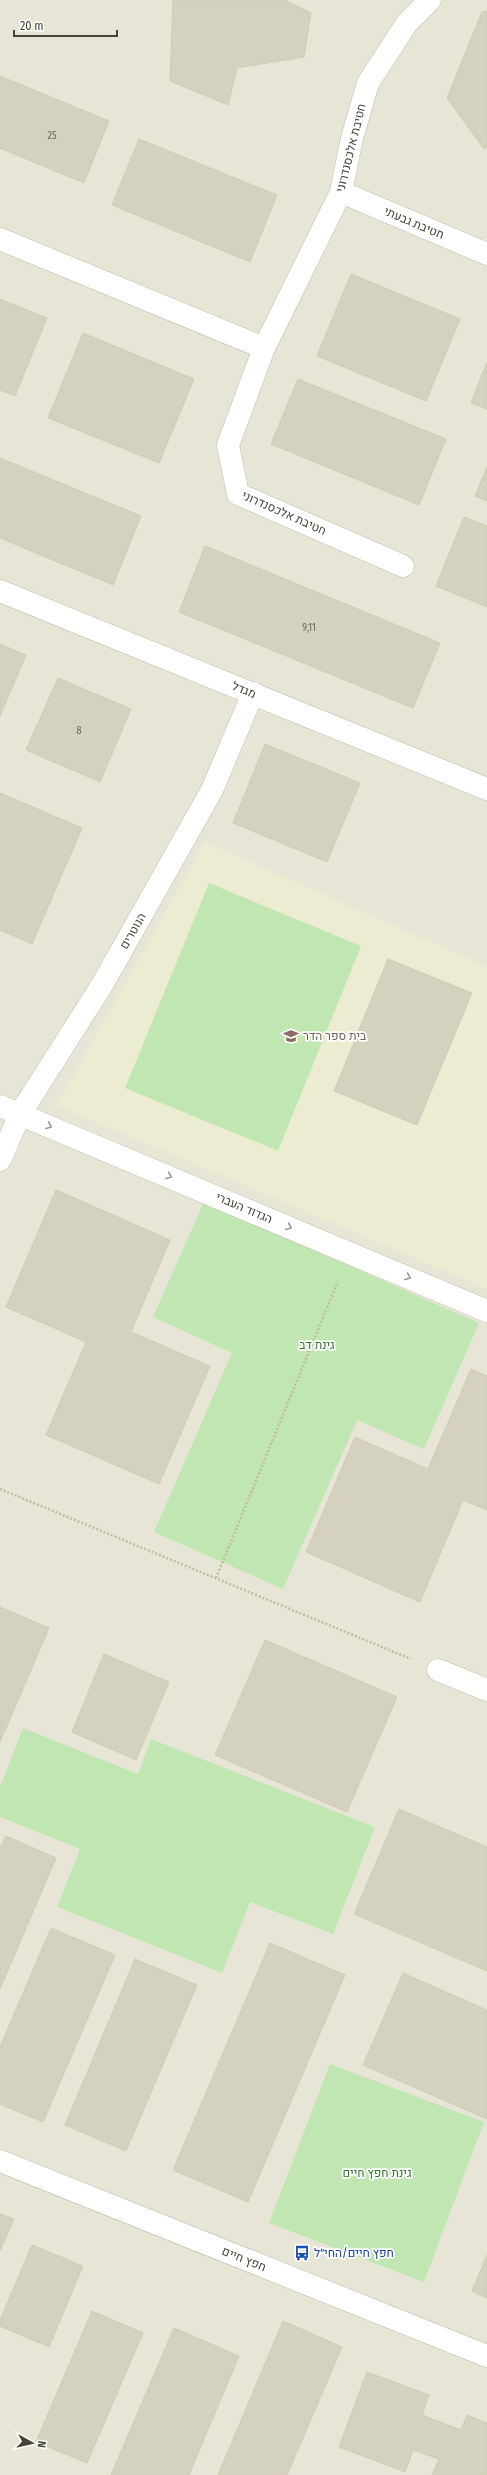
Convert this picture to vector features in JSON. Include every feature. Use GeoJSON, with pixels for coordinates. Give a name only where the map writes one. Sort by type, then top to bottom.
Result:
{"type":"FeatureCollection","features":[{"type":"Feature","properties":{"kind":"street","name":"חטיבת אלכסנדרוני"},"geometry":{"type":"LineString","coordinates":[[403,566],[238,494],[228,445],[264,348],[341,192],[352,138],[368,83],[407,23],[430,0]]}},
{"type":"Feature","properties":{"kind":"street","name":"חטיבת גבעתי"},"geometry":{"type":"LineString","coordinates":[[341,192],[487,254]]}},
{"type":"Feature","properties":{"kind":"street"},"geometry":{"type":"LineString","coordinates":[[0,239],[264,348]]}},
{"type":"Feature","properties":{"kind":"street","name":"מגדל"},"geometry":{"type":"LineString","coordinates":[[0,591],[487,789]]}},
{"type":"Feature","properties":{"kind":"street","name":"הנוטרים"},"geometry":{"type":"LineString","coordinates":[[0,1160],[20,1114],[102,985],[212,790],[253,694]]}},
{"type":"Feature","properties":{"kind":"street","name":"הגדוד העברי"},"geometry":{"type":"LineString","coordinates":[[0,1106],[487,1310]]}},
{"type":"Feature","properties":{"kind":"street"},"geometry":{"type":"LineString","coordinates":[[438,1670],[487,1690]]}},
{"type":"Feature","properties":{"kind":"street","name":"חפץ חיים"},"geometry":{"type":"LineString","coordinates":[[0,2162],[487,2356]]}},
{"type":"Feature","properties":{"kind":"path"},"geometry":{"type":"LineString","coordinates":[[216,1578],[350,1253]]}},
{"type":"Feature","properties":{"kind":"path"},"geometry":{"type":"LineString","coordinates":[[0,1489],[438,1670]]}},
{"type":"Feature","properties":{"kind":"shaded area"},"geometry":{"type":"Polygon","coordinates":[[[0,0],[487,0],[487,2475],[0,2475],[0,0]]]}},
{"type":"Feature","properties":{"kind":"shaded area","name":"בית ספר הדר"},"geometry":{"type":"Polygon","coordinates":[[[205,842],[487,967],[487,1289],[57,1105],[205,842]]]}},
{"type":"Feature","properties":{"kind":"green space"},"geometry":{"type":"Polygon","coordinates":[[[209,883],[361,946],[278,1151],[125,1088],[209,883]]]}},
{"type":"Feature","properties":{"kind":"green space","name":"גינת דב"},"geometry":{"type":"Polygon","coordinates":[[[204,1202],[479,1323],[424,1449],[357,1420],[283,1589],[154,1532],[232,1353],[153,1317],[204,1202]]]}},
{"type":"Feature","properties":{"kind":"green space"},"geometry":{"type":"Polygon","coordinates":[[[23,1728],[138,1774],[151,1739],[375,1827],[333,1934],[250,1902],[222,1973],[57,1907],[80,1849],[0,1817],[0,1787],[23,1728]]]}},
{"type":"Feature","properties":{"kind":"green space","name":"גינת חפץ חיים"},"geometry":{"type":"Polygon","coordinates":[[[330,2064],[484,2122],[424,2282],[269,2223],[330,2064]]]}},
{"type":"Feature","properties":{"kind":"building"},"geometry":{"type":"Polygon","coordinates":[[[173,0],[285,0],[311,13],[304,57],[237,68],[228,105],[170,81],[173,0]]]}},
{"type":"Feature","properties":{"kind":"building"},"geometry":{"type":"Polygon","coordinates":[[[487,11],[487,147],[484,149],[447,98],[482,12],[487,11]]]}},
{"type":"Feature","properties":{"kind":"building"},"geometry":{"type":"Polygon","coordinates":[[[0,76],[109,121],[84,183],[0,148],[0,76]]]}},
{"type":"Feature","properties":{"kind":"building"},"geometry":{"type":"Polygon","coordinates":[[[139,139],[277,195],[250,262],[112,205],[139,139]]]}},
{"type":"Feature","properties":{"kind":"building"},"geometry":{"type":"Polygon","coordinates":[[[351,274],[460,319],[426,401],[317,356],[351,274]]]}},
{"type":"Feature","properties":{"kind":"building"},"geometry":{"type":"Polygon","coordinates":[[[0,299],[47,318],[15,396],[0,390],[0,299]]]}},
{"type":"Feature","properties":{"kind":"building"},"geometry":{"type":"Polygon","coordinates":[[[83,333],[194,379],[159,463],[48,418],[83,333]]]}},
{"type":"Feature","properties":{"kind":"building"},"geometry":{"type":"Polygon","coordinates":[[[487,362],[487,409],[471,403],[487,362]]]}},
{"type":"Feature","properties":{"kind":"building"},"geometry":{"type":"Polygon","coordinates":[[[298,379],[446,439],[419,505],[271,444],[298,379]]]}},
{"type":"Feature","properties":{"kind":"building"},"geometry":{"type":"Polygon","coordinates":[[[0,458],[141,516],[113,585],[0,538],[0,458]]]}},
{"type":"Feature","properties":{"kind":"building"},"geometry":{"type":"Polygon","coordinates":[[[487,467],[487,501],[475,496],[487,467]]]}},
{"type":"Feature","properties":{"kind":"building"},"geometry":{"type":"Polygon","coordinates":[[[464,517],[487,526],[487,607],[436,586],[464,517]]]}},
{"type":"Feature","properties":{"kind":"building"},"geometry":{"type":"Polygon","coordinates":[[[205,546],[440,643],[413,708],[179,612],[205,546]]]}},
{"type":"Feature","properties":{"kind":"building"},"geometry":{"type":"Polygon","coordinates":[[[0,644],[26,655],[0,716],[0,644]]]}},
{"type":"Feature","properties":{"kind":"building"},"geometry":{"type":"Polygon","coordinates":[[[58,678],[131,709],[100,782],[26,750],[58,678]]]}},
{"type":"Feature","properties":{"kind":"building"},"geometry":{"type":"Polygon","coordinates":[[[265,744],[360,783],[327,862],[233,823],[265,744]]]}},
{"type":"Feature","properties":{"kind":"building"},"geometry":{"type":"Polygon","coordinates":[[[0,793],[82,828],[32,944],[0,930],[0,793]]]}},
{"type":"Feature","properties":{"kind":"building"},"geometry":{"type":"Polygon","coordinates":[[[388,959],[472,993],[417,1125],[334,1091],[388,959]]]}},
{"type":"Feature","properties":{"kind":"building"},"geometry":{"type":"Polygon","coordinates":[[[56,1190],[170,1240],[131,1332],[210,1366],[159,1484],[46,1435],[86,1342],[6,1307],[56,1190]]]}},
{"type":"Feature","properties":{"kind":"building"},"geometry":{"type":"Polygon","coordinates":[[[471,1369],[487,1376],[487,1510],[463,1500],[420,1602],[306,1552],[355,1437],[428,1469],[471,1369]]]}},
{"type":"Feature","properties":{"kind":"building"},"geometry":{"type":"Polygon","coordinates":[[[0,1607],[49,1628],[0,1742],[0,1607]]]}},
{"type":"Feature","properties":{"kind":"building"},"geometry":{"type":"Polygon","coordinates":[[[265,1640],[397,1697],[347,1812],[215,1755],[265,1640]]]}},
{"type":"Feature","properties":{"kind":"building"},"geometry":{"type":"Polygon","coordinates":[[[104,1654],[169,1682],[136,1760],[72,1732],[104,1654]]]}},
{"type":"Feature","properties":{"kind":"building"},"geometry":{"type":"Polygon","coordinates":[[[399,1809],[487,1847],[487,1971],[354,1914],[399,1809]]]}},
{"type":"Feature","properties":{"kind":"building"},"geometry":{"type":"Polygon","coordinates":[[[6,1836],[56,1858],[0,1989],[0,1849],[6,1836]]]}},
{"type":"Feature","properties":{"kind":"building"},"geometry":{"type":"Polygon","coordinates":[[[51,1928],[115,1955],[43,2122],[0,2104],[0,2047],[51,1928]]]}},
{"type":"Feature","properties":{"kind":"building"},"geometry":{"type":"Polygon","coordinates":[[[270,1943],[345,1975],[248,2202],[173,2170],[270,1943]]]}},
{"type":"Feature","properties":{"kind":"building"},"geometry":{"type":"Polygon","coordinates":[[[135,1959],[197,1985],[126,2151],[65,2125],[135,1959]]]}},
{"type":"Feature","properties":{"kind":"building"},"geometry":{"type":"Polygon","coordinates":[[[403,1973],[487,2010],[487,2119],[363,2065],[403,1973]]]}},
{"type":"Feature","properties":{"kind":"building"},"geometry":{"type":"Polygon","coordinates":[[[0,2214],[14,2219],[0,2251],[0,2214]]]}},
{"type":"Feature","properties":{"kind":"building"},"geometry":{"type":"Polygon","coordinates":[[[32,2245],[83,2266],[49,2347],[0,2326],[0,2320],[32,2245]]]}},
{"type":"Feature","properties":{"kind":"building"},"geometry":{"type":"Polygon","coordinates":[[[487,2255],[487,2298],[472,2291],[487,2255]]]}},
{"type":"Feature","properties":{"kind":"building"},"geometry":{"type":"Polygon","coordinates":[[[92,2311],[143,2333],[87,2463],[36,2442],[92,2311]]]}},
{"type":"Feature","properties":{"kind":"building"},"geometry":{"type":"Polygon","coordinates":[[[283,2321],[342,2347],[287,2475],[218,2475],[283,2321]]]}},
{"type":"Feature","properties":{"kind":"building"},"geometry":{"type":"Polygon","coordinates":[[[174,2328],[239,2356],[189,2475],[111,2475],[174,2328]]]}},
{"type":"Feature","properties":{"kind":"building"},"geometry":{"type":"Polygon","coordinates":[[[367,2372],[429,2395],[422,2415],[461,2430],[467,2415],[487,2423],[487,2475],[432,2475],[439,2459],[413,2450],[405,2472],[339,2447],[367,2372]]]}},
{"type":"Feature","properties":{"kind":"place","name":"בית ספר הדר"},"geometry":{"type":"Point","coordinates":[291,1036]}},
{"type":"Feature","properties":{"kind":"place","name":"חפץ חיים/החי״ל"},"geometry":{"type":"Point","coordinates":[302,2253]}}]}
